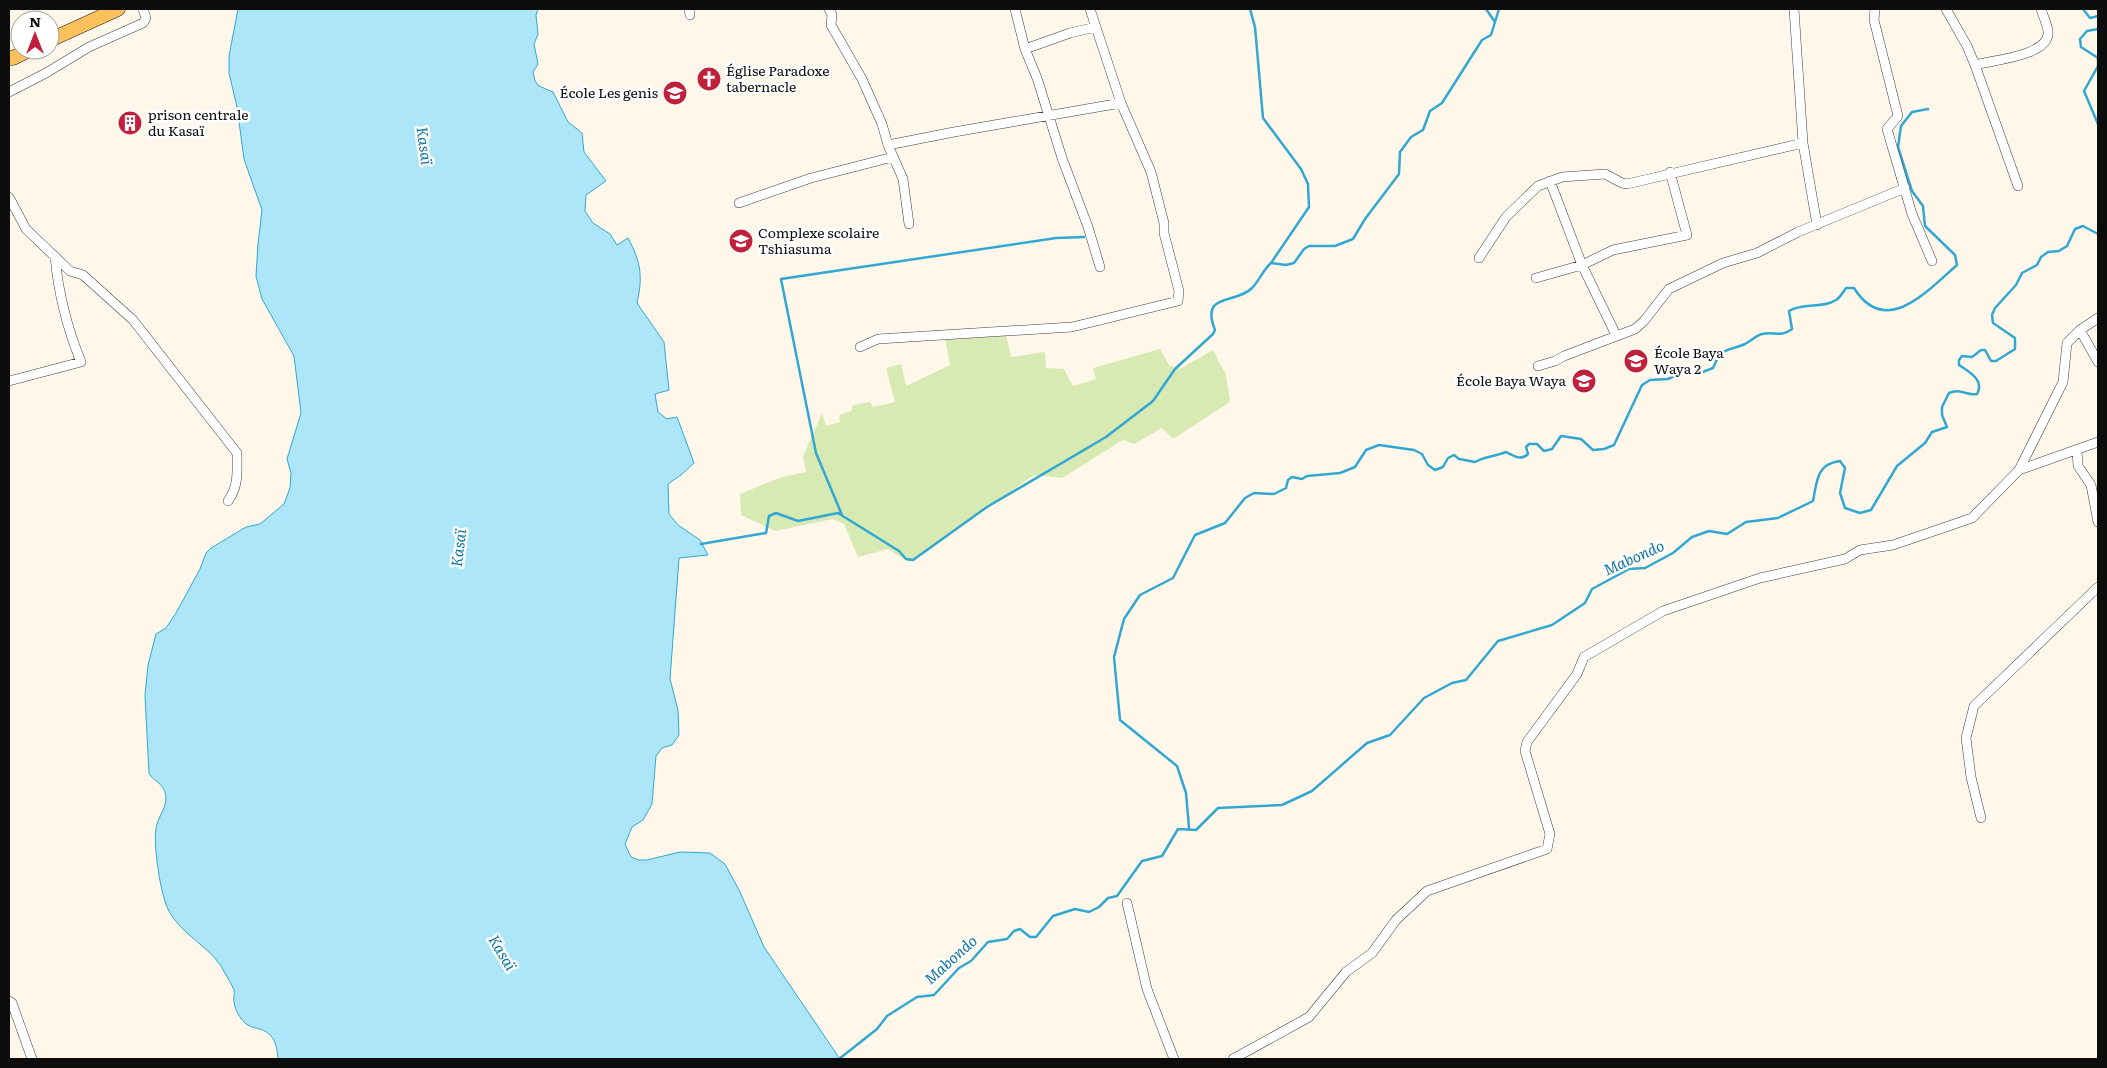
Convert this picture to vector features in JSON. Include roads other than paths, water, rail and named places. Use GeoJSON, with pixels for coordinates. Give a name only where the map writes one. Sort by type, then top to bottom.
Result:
{"type":"FeatureCollection","features":[{"type":"Feature","properties":{"kind":"main road"},"geometry":{"type":"LineString","coordinates":[[60,35],[118,9]]}},
{"type":"Feature","properties":{"kind":"street"},"geometry":{"type":"LineString","coordinates":[[9,92],[90,47],[144,23],[146,18],[143,9]]}},
{"type":"Feature","properties":{"kind":"street"},"geometry":{"type":"LineString","coordinates":[[829,9],[832,15],[831,25],[862,79],[903,179],[909,224]]}},
{"type":"Feature","properties":{"kind":"street"},"geometry":{"type":"LineString","coordinates":[[1015,9],[1025,49],[1037,78],[1048,117],[1088,227],[1100,267]]}},
{"type":"Feature","properties":{"kind":"street"},"geometry":{"type":"LineString","coordinates":[[860,347],[878,339],[1072,327],[1178,301],[1179,291],[1151,172],[1121,103],[1090,9]]}},
{"type":"Feature","properties":{"kind":"street"},"geometry":{"type":"LineString","coordinates":[[1794,9],[1802,144],[1817,225]]}},
{"type":"Feature","properties":{"kind":"street"},"geometry":{"type":"LineString","coordinates":[[1875,9],[1874,20],[1898,116],[1887,129],[1912,214],[1932,261]]}},
{"type":"Feature","properties":{"kind":"street"},"geometry":{"type":"LineString","coordinates":[[1946,9],[1967,46],[1975,65],[2018,186]]}},
{"type":"Feature","properties":{"kind":"street"},"geometry":{"type":"LineString","coordinates":[[1975,65],[2030,54],[2040,47],[2048,38],[2048,31],[2041,9]]}},
{"type":"Feature","properties":{"kind":"street"},"geometry":{"type":"LineString","coordinates":[[1025,49],[1070,33],[1096,27]]}},
{"type":"Feature","properties":{"kind":"street"},"geometry":{"type":"LineString","coordinates":[[888,146],[954,132],[1121,103]]}},
{"type":"Feature","properties":{"kind":"street"},"geometry":{"type":"LineString","coordinates":[[1479,258],[1506,217],[1538,186],[1550,180],[1605,174],[1627,184],[1670,172],[1802,144]]}},
{"type":"Feature","properties":{"kind":"street"},"geometry":{"type":"LineString","coordinates":[[739,203],[811,178],[893,157]]}},
{"type":"Feature","properties":{"kind":"street"},"geometry":{"type":"LineString","coordinates":[[1536,278],[1582,265],[1614,250],[1687,235],[1670,172]]}},
{"type":"Feature","properties":{"kind":"street"},"geometry":{"type":"LineString","coordinates":[[1550,180],[1582,265],[1616,335]]}},
{"type":"Feature","properties":{"kind":"street"},"geometry":{"type":"LineString","coordinates":[[1538,366],[1635,329],[1644,321],[1669,289],[1723,263],[1757,253],[1798,232],[1905,188]]}},
{"type":"Feature","properties":{"kind":"street"},"geometry":{"type":"LineString","coordinates":[[9,197],[26,228],[70,271],[84,275],[133,320],[237,453],[238,476],[234,492],[228,501]]}},
{"type":"Feature","properties":{"kind":"street"},"geometry":{"type":"LineString","coordinates":[[9,381],[81,362],[72,340],[56,268],[56,256]]}},
{"type":"Feature","properties":{"kind":"street"},"geometry":{"type":"LineString","coordinates":[[1233,1059],[1309,1016],[1346,972],[1372,953],[1396,920],[1428,891],[1546,849],[1550,834],[1525,751],[1527,742],[1577,674],[1584,657],[1663,611],[1760,578],[1845,558],[1860,550],[1893,545],[1972,518],[2019,470],[2063,382],[2067,343],[2080,330],[2098,318]]}},
{"type":"Feature","properties":{"kind":"street"},"geometry":{"type":"LineString","coordinates":[[2080,330],[2098,362]]}},
{"type":"Feature","properties":{"kind":"street"},"geometry":{"type":"LineString","coordinates":[[2019,470],[2098,442]]}},
{"type":"Feature","properties":{"kind":"street"},"geometry":{"type":"LineString","coordinates":[[2077,450],[2078,466],[2091,485],[2098,522]]}},
{"type":"Feature","properties":{"kind":"street"},"geometry":{"type":"LineString","coordinates":[[1981,818],[1971,777],[1966,738],[1974,706],[2098,587]]}},
{"type":"Feature","properties":{"kind":"street"},"geometry":{"type":"LineString","coordinates":[[1127,903],[1146,989],[1174,1059]]}},
{"type":"Feature","properties":{"kind":"street"},"geometry":{"type":"LineString","coordinates":[[9,1001],[12,1003],[32,1059]]}},
{"type":"Feature","properties":{"kind":"water","name":"Kasaï"},"geometry":{"type":"Polygon","coordinates":[[[238,9],[538,9],[536,15],[538,34],[534,44],[538,64],[533,72],[535,81],[539,86],[553,92],[568,122],[582,133],[584,152],[606,181],[586,195],[585,211],[593,223],[610,234],[617,245],[628,238],[636,255],[640,270],[637,303],[664,342],[669,390],[655,394],[658,412],[667,419],[677,417],[694,463],[668,484],[669,514],[678,525],[700,540],[708,555],[679,558],[670,679],[678,710],[679,735],[672,745],[662,748],[656,756],[652,804],[643,820],[632,827],[625,844],[631,857],[639,860],[647,860],[680,852],[710,853],[725,864],[740,892],[764,947],[840,1059],[278,1059],[276,1045],[272,1037],[265,1031],[244,1022],[236,1010],[234,990],[221,966],[209,952],[180,926],[169,911],[161,884],[155,837],[166,796],[163,787],[149,773],[145,695],[148,665],[156,634],[166,628],[176,613],[200,569],[206,553],[246,527],[260,524],[284,504],[290,488],[291,473],[287,459],[301,413],[294,356],[262,299],[256,276],[262,210],[244,159],[237,107],[229,73],[229,56],[238,9]]]}},
{"type":"Feature","properties":{"kind":"waterway"},"geometry":{"type":"LineString","coordinates":[[1250,9],[1255,27],[1263,118],[1301,169],[1308,184],[1309,207],[1271,263]]}},
{"type":"Feature","properties":{"kind":"waterway"},"geometry":{"type":"LineString","coordinates":[[1486,9],[1495,22]]}},
{"type":"Feature","properties":{"kind":"waterway"},"geometry":{"type":"LineString","coordinates":[[701,544],[766,533],[769,516],[776,513],[798,521],[838,513],[899,551],[906,559],[913,560],[987,507],[1106,437],[1153,401],[1175,369],[1213,334],[1215,330],[1212,310],[1216,304],[1245,293],[1252,288],[1271,263],[1286,265],[1294,263],[1304,249],[1309,246],[1335,246],[1353,239],[1365,219],[1399,174],[1400,152],[1411,137],[1423,130],[1430,111],[1442,103],[1482,40],[1491,35],[1499,9]]}},
{"type":"Feature","properties":{"kind":"waterway","name":"Mabondo"},"geometry":{"type":"LineString","coordinates":[[2083,9],[2090,18],[2098,16]]}},
{"type":"Feature","properties":{"kind":"waterway","name":"Mabondo"},"geometry":{"type":"LineString","coordinates":[[2098,29],[2087,31],[2080,39],[2081,47],[2098,58],[2098,66],[2084,91],[2098,124]]}},
{"type":"Feature","properties":{"kind":"waterway"},"geometry":{"type":"LineString","coordinates":[[1189,828],[1186,793],[1177,766],[1120,720],[1114,657],[1124,619],[1140,595],[1173,578],[1195,535],[1225,523],[1245,498],[1254,493],[1274,494],[1286,488],[1288,480],[1292,477],[1302,479],[1307,476],[1340,473],[1355,467],[1366,450],[1379,445],[1414,450],[1422,454],[1428,465],[1435,470],[1443,467],[1448,458],[1454,455],[1459,459],[1475,462],[1506,452],[1517,457],[1523,457],[1528,454],[1526,447],[1529,444],[1537,444],[1544,451],[1552,449],[1561,436],[1581,439],[1593,450],[1604,449],[1614,445],[1642,385],[1650,380],[1668,379],[1681,373],[1700,373],[1713,368],[1722,353],[1745,344],[1762,334],[1788,332],[1792,329],[1789,311],[1795,308],[1831,303],[1839,298],[1846,288],[1854,288],[1866,303],[1880,309],[1893,310],[1907,305],[1920,297],[1957,265],[1955,255],[1925,226],[1923,206],[1912,191],[1898,147],[1901,126],[1912,112],[1928,109]]}},
{"type":"Feature","properties":{"kind":"waterway","name":"Mabondo"},"geometry":{"type":"LineString","coordinates":[[839,1059],[877,1029],[887,1016],[917,997],[934,995],[959,968],[971,961],[988,942],[1007,939],[1014,931],[1020,929],[1030,937],[1036,937],[1053,916],[1075,909],[1089,912],[1099,907],[1108,898],[1117,896],[1142,861],[1162,856],[1178,829],[1196,830],[1218,808],[1282,805],[1312,791],[1367,743],[1390,735],[1424,698],[1452,683],[1466,680],[1498,641],[1552,625],[1585,603],[1592,589],[1629,569],[1645,568],[1673,553],[1692,537],[1709,531],[1727,534],[1746,522],[1778,518],[1813,501],[1817,481],[1822,470],[1826,466],[1840,461],[1845,468],[1840,493],[1845,508],[1860,513],[1871,510],[1897,466],[1925,443],[1932,432],[1947,427],[1942,415],[1942,407],[1949,393],[1957,391],[1977,394],[1979,385],[1975,377],[1959,365],[1959,360],[1962,356],[1972,357],[1981,350],[1985,350],[1991,361],[1996,361],[2015,349],[2015,338],[1993,323],[1992,315],[1995,308],[2016,285],[2022,273],[2037,265],[2041,257],[2048,252],[2059,251],[2067,246],[2075,229],[2083,226],[2098,234]]}},
{"type":"Feature","properties":{"kind":"waterway"},"geometry":{"type":"LineString","coordinates":[[842,515],[816,453],[781,279],[1056,238],[1084,237]]}},
{"type":"Feature","properties":{"kind":"place","name":"Église Paradoxe tabernacle"},"geometry":{"type":"Point","coordinates":[709,79]}},
{"type":"Feature","properties":{"kind":"place","name":"École Les genis"},"geometry":{"type":"Point","coordinates":[675,93]}},
{"type":"Feature","properties":{"kind":"place","name":"prison centrale du Kasaï"},"geometry":{"type":"Point","coordinates":[130,123]}},
{"type":"Feature","properties":{"kind":"place","name":"Complexe scolaire Tshiasuma"},"geometry":{"type":"Point","coordinates":[741,241]}},
{"type":"Feature","properties":{"kind":"place","name":"École Baya Waya 2"},"geometry":{"type":"Point","coordinates":[1636,361]}},
{"type":"Feature","properties":{"kind":"place","name":"École Baya Waya"},"geometry":{"type":"Point","coordinates":[1584,381]}}]}
